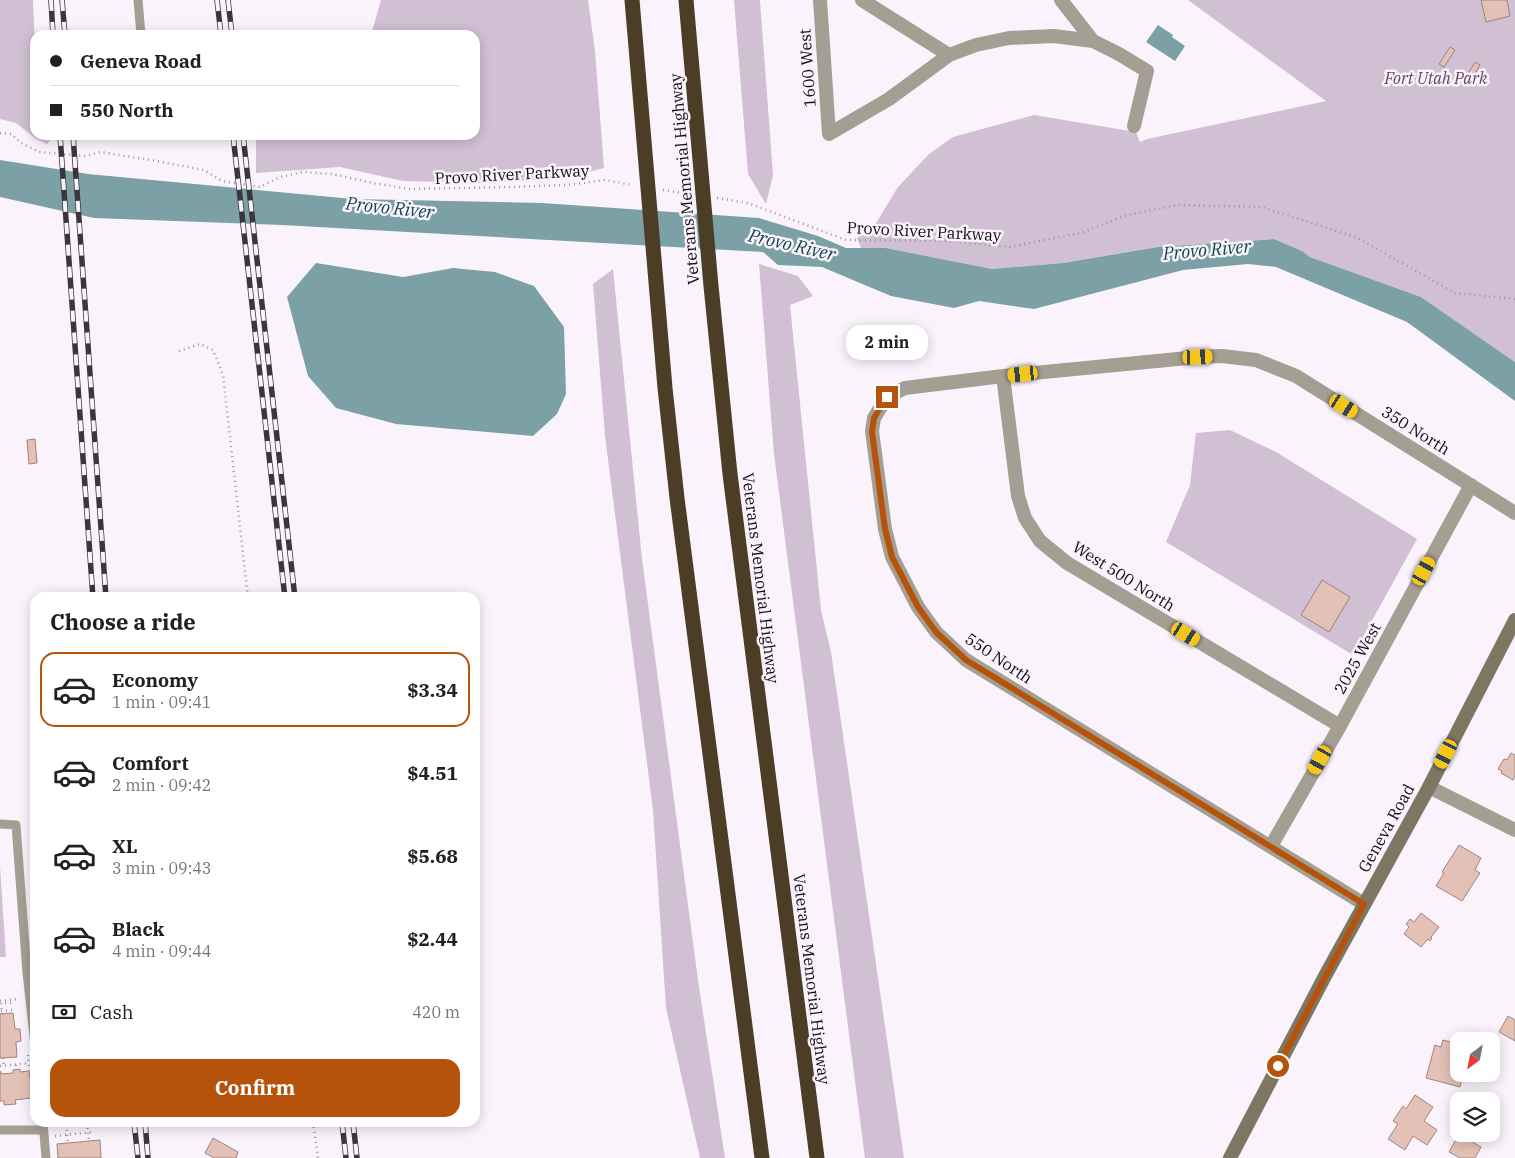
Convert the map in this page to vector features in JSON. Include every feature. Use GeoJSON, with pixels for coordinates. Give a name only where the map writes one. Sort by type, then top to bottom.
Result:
{"type":"FeatureCollection","features":[{"type":"Feature","properties":{"kind":"highway"},"geometry":{"type":"LineString","coordinates":[[632,0],[665,388],[762,1158]]}},
{"type":"Feature","properties":{"kind":"highway","name":"Veterans Memorial Highway"},"geometry":{"type":"LineString","coordinates":[[686,0],[711,286],[730,474],[817,1158]]}},
{"type":"Feature","properties":{"kind":"main road","name":"Geneva Road"},"geometry":{"type":"LineString","coordinates":[[1230,1158],[1364,904],[1429,787],[1515,620]]}},
{"type":"Feature","properties":{"kind":"street","name":"1600 West"},"geometry":{"type":"LineString","coordinates":[[820,0],[830,134],[889,99],[949,55]]}},
{"type":"Feature","properties":{"kind":"street"},"geometry":{"type":"LineString","coordinates":[[862,0],[949,55],[976,45],[1009,38],[1054,36],[1093,41],[1120,54],[1147,71],[1134,126]]}},
{"type":"Feature","properties":{"kind":"street"},"geometry":{"type":"LineString","coordinates":[[1061,0],[1093,41]]}},
{"type":"Feature","properties":{"kind":"street","name":"350 North"},"geometry":{"type":"LineString","coordinates":[[1004,376],[1198,357],[1222,356],[1256,360],[1296,376],[1515,513]]}},
{"type":"Feature","properties":{"kind":"street","name":"West 500 North"},"geometry":{"type":"LineString","coordinates":[[1004,376],[1018,496],[1025,518],[1040,541],[1067,563],[1340,726]]}},
{"type":"Feature","properties":{"kind":"street","name":"550 North"},"geometry":{"type":"LineString","coordinates":[[1004,376],[905,388],[887,397],[874,418],[872,432],[885,529],[892,557],[918,607],[936,632],[966,660],[1364,904]]}},
{"type":"Feature","properties":{"kind":"street","name":"2025 West"},"geometry":{"type":"LineString","coordinates":[[1272,846],[1340,726],[1471,485]]}},
{"type":"Feature","properties":{"kind":"street"},"geometry":{"type":"LineString","coordinates":[[1429,787],[1515,830]]}},
{"type":"Feature","properties":{"kind":"lane"},"geometry":{"type":"LineString","coordinates":[[138,0],[141,30]]}},
{"type":"Feature","properties":{"kind":"lane"},"geometry":{"type":"LineString","coordinates":[[0,824],[16,825],[30,1000]]}},
{"type":"Feature","properties":{"kind":"lane"},"geometry":{"type":"LineString","coordinates":[[0,1130],[43,1130],[46,1158]]}},
{"type":"Feature","properties":{"kind":"path","name":"Provo River Parkway"},"geometry":{"type":"LineString","coordinates":[[0,133],[11,134],[21,143],[39,152],[86,156],[100,152],[204,170],[222,181],[260,186],[280,177],[303,172],[332,174],[373,184],[410,189],[511,187],[605,180],[634,185]]}},
{"type":"Feature","properties":{"kind":"path"},"geometry":{"type":"LineString","coordinates":[[662,190],[691,194]]}},
{"type":"Feature","properties":{"kind":"path","name":"Provo River Parkway"},"geometry":{"type":"LineString","coordinates":[[710,197],[748,203],[846,240],[949,241],[1010,247],[1084,232],[1124,216],[1178,205],[1261,207],[1356,237],[1455,293],[1515,299]]}},
{"type":"Feature","properties":{"kind":"path"},"geometry":{"type":"LineString","coordinates":[[179,351],[200,344],[213,350],[223,375],[247,592]]}},
{"type":"Feature","properties":{"kind":"path"},"geometry":{"type":"LineString","coordinates":[[11,1000],[11,1003],[1,1003],[1,1013],[12,1010]]}},
{"type":"Feature","properties":{"kind":"path"},"geometry":{"type":"LineString","coordinates":[[3,1058],[4,1066]]}},
{"type":"Feature","properties":{"kind":"path"},"geometry":{"type":"LineString","coordinates":[[0,1066],[29,1063]]}},
{"type":"Feature","properties":{"kind":"path"},"geometry":{"type":"LineString","coordinates":[[16,1064],[16,1070]]}},
{"type":"Feature","properties":{"kind":"path"},"geometry":{"type":"LineString","coordinates":[[67,1127],[68,1143]]}},
{"type":"Feature","properties":{"kind":"path"},"geometry":{"type":"LineString","coordinates":[[88,1127],[89,1141]]}},
{"type":"Feature","properties":{"kind":"path"},"geometry":{"type":"LineString","coordinates":[[314,1127],[318,1158]]}},
{"type":"Feature","properties":{"kind":"path"},"geometry":{"type":"LineString","coordinates":[[43,1130],[68,1134],[90,1132]]}},
{"type":"Feature","properties":{"kind":"green space"},"geometry":{"type":"Polygon","coordinates":[[[0,0],[33,0],[34,30],[30,30],[30,134],[16,123],[0,119],[0,0]]]}},
{"type":"Feature","properties":{"kind":"green space"},"geometry":{"type":"Polygon","coordinates":[[[381,0],[588,0],[595,51],[604,168],[566,178],[483,183],[403,181],[340,167],[256,173],[256,140],[480,140],[480,30],[372,30],[381,0]]]}},
{"type":"Feature","properties":{"kind":"green space"},"geometry":{"type":"Polygon","coordinates":[[[734,0],[760,0],[773,175],[766,204],[748,174],[734,0]]]}},
{"type":"Feature","properties":{"kind":"green space","name":"Fort Utah Park"},"geometry":{"type":"Polygon","coordinates":[[[1188,0],[1515,0],[1515,362],[1421,297],[1310,257],[1302,251],[1274,239],[1158,247],[1063,263],[992,269],[886,248],[861,248],[857,238],[873,228],[898,187],[929,154],[953,137],[1034,115],[1136,132],[1140,142],[1326,101],[1188,0]]]}},
{"type":"Feature","properties":{"kind":"green space"},"geometry":{"type":"Polygon","coordinates":[[[38,140],[50,140],[47,144],[38,140]]]}},
{"type":"Feature","properties":{"kind":"green space"},"geometry":{"type":"Polygon","coordinates":[[[759,264],[798,276],[813,296],[790,305],[821,610],[831,652],[904,1158],[865,1158],[774,454],[759,264]]]}},
{"type":"Feature","properties":{"kind":"green space"},"geometry":{"type":"Polygon","coordinates":[[[613,269],[642,559],[698,980],[725,1158],[700,1158],[666,1008],[653,810],[605,436],[593,284],[613,269]]]}},
{"type":"Feature","properties":{"kind":"green space"},"geometry":{"type":"Polygon","coordinates":[[[1230,430],[1276,452],[1417,539],[1353,655],[1166,542],[1190,485],[1196,433],[1230,430]]]}},
{"type":"Feature","properties":{"kind":"green space"},"geometry":{"type":"Polygon","coordinates":[[[0,866],[6,957],[0,957],[0,866]]]}},
{"type":"Feature","properties":{"kind":"water"},"geometry":{"type":"Polygon","coordinates":[[[1158,25],[1185,46],[1175,61],[1146,42],[1158,25]]]}},
{"type":"Feature","properties":{"kind":"water","name":"Provo River"},"geometry":{"type":"Polygon","coordinates":[[[0,160],[88,174],[353,199],[542,203],[759,218],[818,236],[846,248],[886,248],[992,269],[1063,263],[1158,247],[1274,239],[1302,251],[1310,257],[1421,297],[1515,362],[1515,401],[1407,322],[1276,267],[1248,264],[1183,270],[1034,309],[979,301],[954,308],[891,296],[822,267],[778,265],[763,252],[282,225],[94,218],[0,197],[0,160]]]}},
{"type":"Feature","properties":{"kind":"water"},"geometry":{"type":"Polygon","coordinates":[[[316,263],[403,277],[453,268],[495,272],[534,286],[564,327],[566,394],[557,414],[533,436],[396,424],[336,408],[308,376],[287,297],[316,263]]]}},
{"type":"Feature","properties":{"kind":"building"},"geometry":{"type":"Polygon","coordinates":[[[1481,0],[1507,0],[1510,16],[1486,22],[1481,0]]]}},
{"type":"Feature","properties":{"kind":"building"},"geometry":{"type":"Polygon","coordinates":[[[1450,47],[1455,50],[1444,67],[1439,64],[1450,47]]]}},
{"type":"Feature","properties":{"kind":"building"},"geometry":{"type":"Polygon","coordinates":[[[1475,62],[1480,65],[1469,83],[1464,80],[1475,62]]]}},
{"type":"Feature","properties":{"kind":"building"},"geometry":{"type":"Polygon","coordinates":[[[35,439],[37,463],[29,464],[27,440],[35,439]]]}},
{"type":"Feature","properties":{"kind":"building"},"geometry":{"type":"Polygon","coordinates":[[[1322,580],[1350,597],[1329,632],[1301,615],[1322,580]]]}},
{"type":"Feature","properties":{"kind":"building"},"geometry":{"type":"Polygon","coordinates":[[[1511,753],[1515,755],[1515,776],[1513,780],[1498,769],[1504,759],[1507,760],[1511,753]]]}},
{"type":"Feature","properties":{"kind":"building"},"geometry":{"type":"Polygon","coordinates":[[[1459,845],[1481,858],[1475,870],[1480,873],[1462,901],[1436,886],[1444,873],[1442,872],[1459,845]]]}},
{"type":"Feature","properties":{"kind":"building"},"geometry":{"type":"Polygon","coordinates":[[[1421,913],[1439,927],[1430,941],[1428,939],[1421,947],[1404,934],[1409,927],[1406,924],[1410,919],[1414,922],[1421,913]]]}},
{"type":"Feature","properties":{"kind":"building"},"geometry":{"type":"Polygon","coordinates":[[[13,1013],[15,1029],[20,1029],[21,1041],[16,1042],[17,1057],[0,1058],[0,1014],[13,1013]]]}},
{"type":"Feature","properties":{"kind":"building"},"geometry":{"type":"Polygon","coordinates":[[[1508,1016],[1515,1020],[1515,1041],[1499,1032],[1508,1016]]]}},
{"type":"Feature","properties":{"kind":"building"},"geometry":{"type":"Polygon","coordinates":[[[1443,1040],[1450,1042],[1450,1082],[1461,1082],[1460,1087],[1426,1078],[1435,1045],[1441,1047],[1443,1040]]]}},
{"type":"Feature","properties":{"kind":"building"},"geometry":{"type":"Polygon","coordinates":[[[20,1069],[20,1072],[29,1071],[30,1098],[15,1100],[16,1104],[4,1105],[4,1101],[0,1101],[0,1071],[2,1074],[13,1073],[13,1070],[20,1069]]]}},
{"type":"Feature","properties":{"kind":"building"},"geometry":{"type":"Polygon","coordinates":[[[1415,1095],[1433,1107],[1424,1121],[1437,1130],[1427,1145],[1413,1136],[1405,1150],[1388,1139],[1398,1124],[1393,1121],[1403,1106],[1406,1109],[1415,1095]]]}},
{"type":"Feature","properties":{"kind":"building"},"geometry":{"type":"Polygon","coordinates":[[[213,1138],[238,1152],[236,1158],[214,1158],[205,1153],[213,1138]]]}},
{"type":"Feature","properties":{"kind":"building"},"geometry":{"type":"Polygon","coordinates":[[[100,1140],[101,1158],[58,1158],[57,1144],[100,1140]]]}},
{"type":"Feature","properties":{"kind":"building"},"geometry":{"type":"Polygon","coordinates":[[[1455,1142],[1473,1142],[1481,1147],[1475,1158],[1460,1158],[1449,1152],[1455,1142]]]}},
{"type":"Feature","properties":{"kind":"railway"},"geometry":{"type":"LineString","coordinates":[[51,0],[53,30]]}},
{"type":"Feature","properties":{"kind":"railway"},"geometry":{"type":"LineString","coordinates":[[62,0],[65,30]]}},
{"type":"Feature","properties":{"kind":"railway"},"geometry":{"type":"LineString","coordinates":[[217,0],[220,30]]}},
{"type":"Feature","properties":{"kind":"railway"},"geometry":{"type":"LineString","coordinates":[[228,0],[231,30]]}},
{"type":"Feature","properties":{"kind":"railway"},"geometry":{"type":"LineString","coordinates":[[60,140],[93,592]]}},
{"type":"Feature","properties":{"kind":"railway"},"geometry":{"type":"LineString","coordinates":[[73,140],[106,592]]}},
{"type":"Feature","properties":{"kind":"railway"},"geometry":{"type":"LineString","coordinates":[[234,140],[284,592]]}},
{"type":"Feature","properties":{"kind":"railway"},"geometry":{"type":"LineString","coordinates":[[244,140],[294,592]]}},
{"type":"Feature","properties":{"kind":"railway"},"geometry":{"type":"LineString","coordinates":[[135,1127],[138,1158]]}},
{"type":"Feature","properties":{"kind":"railway"},"geometry":{"type":"LineString","coordinates":[[145,1127],[148,1158]]}},
{"type":"Feature","properties":{"kind":"railway"},"geometry":{"type":"LineString","coordinates":[[343,1127],[346,1158]]}},
{"type":"Feature","properties":{"kind":"railway"},"geometry":{"type":"LineString","coordinates":[[354,1127],[357,1158]]}},
{"type":"Feature","properties":{"kind":"route"},"geometry":{"type":"LineString","coordinates":[[887,397],[874,418],[872,432],[885,529],[892,557],[918,607],[936,632],[966,660],[1364,904],[1278,1066]]}}]}
